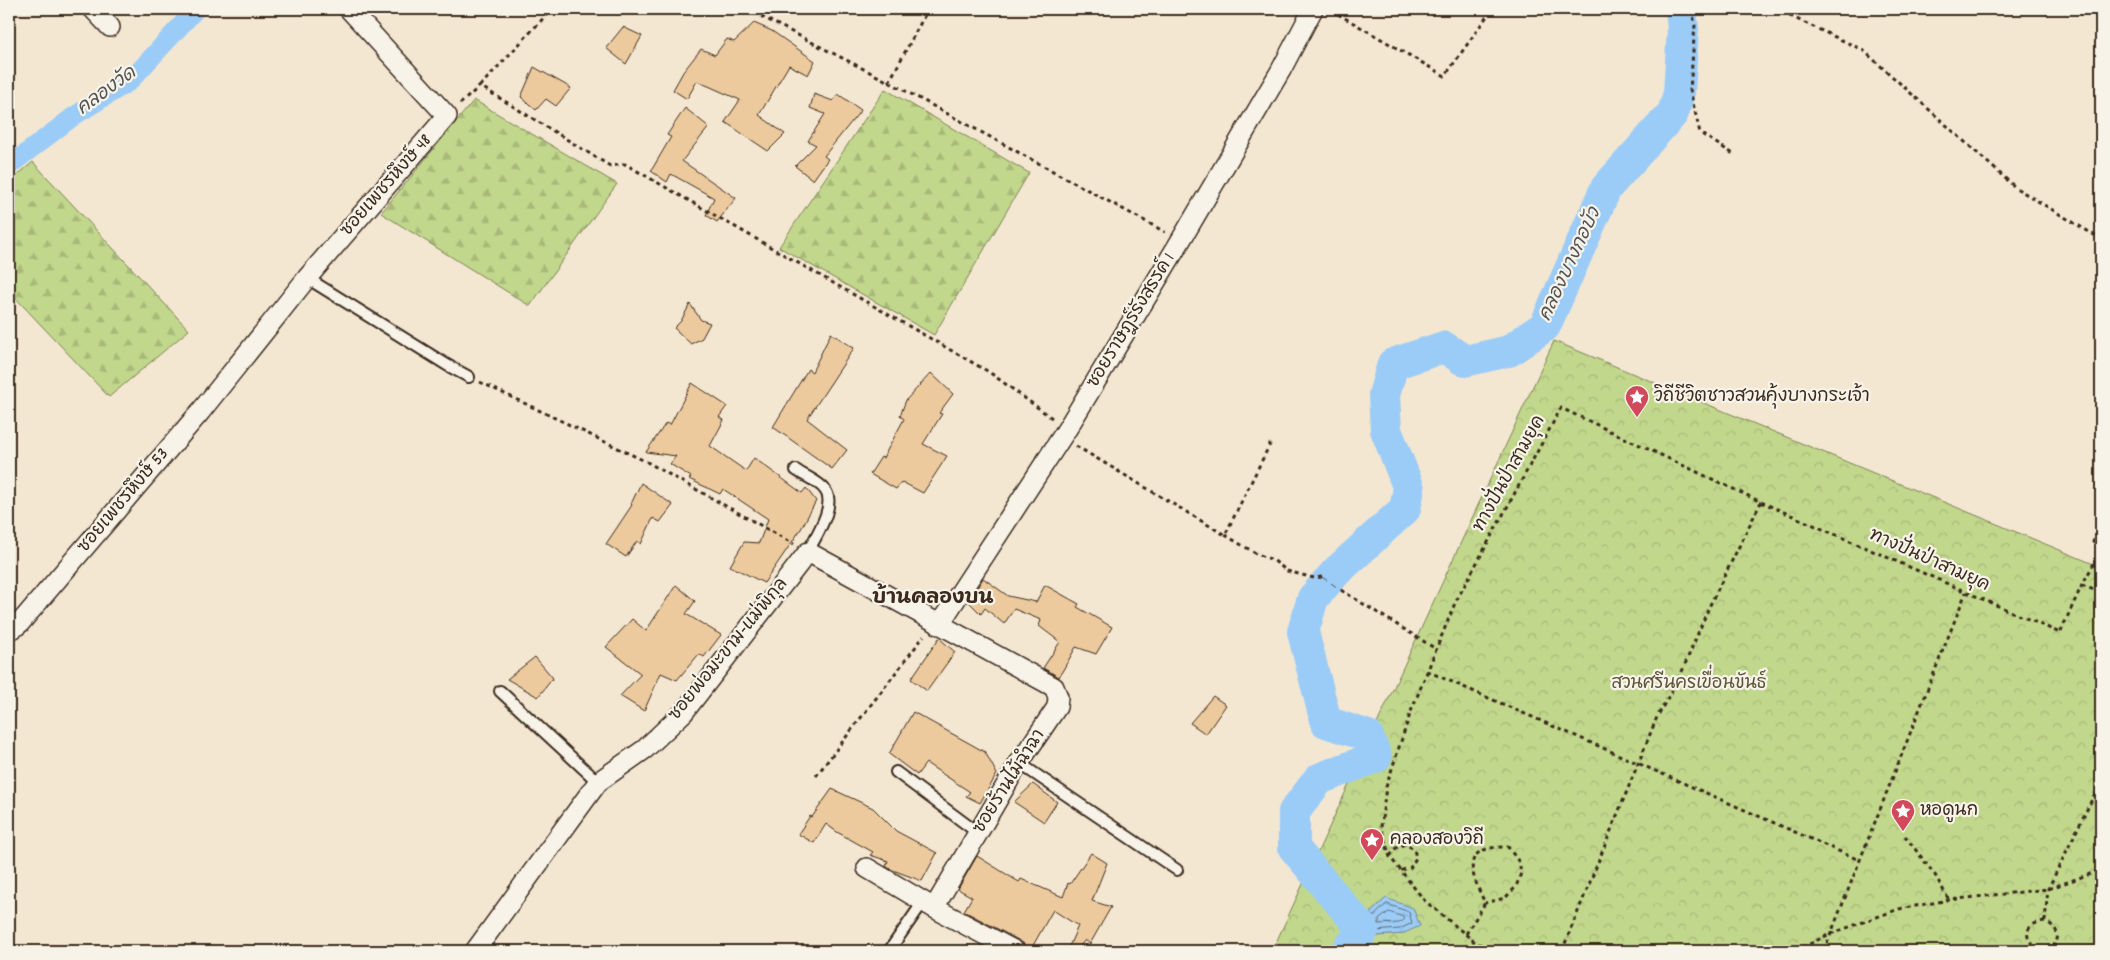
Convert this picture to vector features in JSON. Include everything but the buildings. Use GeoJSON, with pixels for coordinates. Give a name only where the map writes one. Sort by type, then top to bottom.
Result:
{"type":"FeatureCollection","features":[{"type":"Feature","properties":{"kind":"street"},"geometry":{"type":"LineString","coordinates":[[93,9],[110,27]]}},
{"type":"Feature","properties":{"kind":"street"},"geometry":{"type":"LineString","coordinates":[[350,9],[447,116]]}},
{"type":"Feature","properties":{"kind":"street","name":"ซอยราษฎร์รังสรรค์ 1"},"geometry":{"type":"LineString","coordinates":[[937,624],[1064,433],[1281,70],[1313,9]]}},
{"type":"Feature","properties":{"kind":"street","name":"ซอยเพชรหึงษ์ 48"},"geometry":{"type":"LineString","coordinates":[[235,368],[307,278],[447,116]]}},
{"type":"Feature","properties":{"kind":"street","name":"ซอยเพชรหึงษ์ 53"},"geometry":{"type":"LineString","coordinates":[[9,627],[14,628],[20,623],[235,368]]}},
{"type":"Feature","properties":{"kind":"street"},"geometry":{"type":"LineString","coordinates":[[808,552],[937,624]]}},
{"type":"Feature","properties":{"kind":"street","name":"ซอยพ่อมะขาม-แม่พิกุล"},"geometry":{"type":"LineString","coordinates":[[475,951],[598,782],[644,749],[684,712],[808,552]]}},
{"type":"Feature","properties":{"kind":"street","name":"ซอยร้านไม้ฉำฉา"},"geometry":{"type":"LineString","coordinates":[[928,905],[978,833],[1019,763],[1057,707],[1058,697],[1054,687],[937,624]]}},
{"type":"Feature","properties":{"kind":"street"},"geometry":{"type":"LineString","coordinates":[[867,868],[928,905],[1015,951]]}},
{"type":"Feature","properties":{"kind":"lane"},"geometry":{"type":"LineString","coordinates":[[307,278],[469,377]]}},
{"type":"Feature","properties":{"kind":"lane"},"geometry":{"type":"LineString","coordinates":[[796,470],[825,490],[829,500],[826,515],[808,552]]}},
{"type":"Feature","properties":{"kind":"lane"},"geometry":{"type":"LineString","coordinates":[[500,691],[598,782]]}},
{"type":"Feature","properties":{"kind":"lane"},"geometry":{"type":"LineString","coordinates":[[1019,763],[1177,870]]}},
{"type":"Feature","properties":{"kind":"lane"},"geometry":{"type":"LineString","coordinates":[[896,772],[978,833]]}},
{"type":"Feature","properties":{"kind":"lane"},"geometry":{"type":"LineString","coordinates":[[888,951],[928,905]]}},
{"type":"Feature","properties":{"kind":"path"},"geometry":{"type":"LineString","coordinates":[[447,116],[480,86],[552,9]]}},
{"type":"Feature","properties":{"kind":"path"},"geometry":{"type":"LineString","coordinates":[[747,9],[889,82],[1181,240]]}},
{"type":"Feature","properties":{"kind":"path"},"geometry":{"type":"LineString","coordinates":[[889,82],[928,9]]}},
{"type":"Feature","properties":{"kind":"path"},"geometry":{"type":"LineString","coordinates":[[1328,9],[1446,76],[1492,9]]}},
{"type":"Feature","properties":{"kind":"path"},"geometry":{"type":"LineString","coordinates":[[1692,9],[1695,25],[1690,90],[1700,133],[1735,155]]}},
{"type":"Feature","properties":{"kind":"path"},"geometry":{"type":"LineString","coordinates":[[1775,9],[1863,50],[2016,188],[2101,239]]}},
{"type":"Feature","properties":{"kind":"path"},"geometry":{"type":"LineString","coordinates":[[480,86],[610,166],[625,164],[989,372],[1064,433],[1257,554],[1273,560],[1287,571],[1314,578],[1322,578]]}},
{"type":"Feature","properties":{"kind":"path"},"geometry":{"type":"LineString","coordinates":[[469,377],[647,462],[808,552]]}},
{"type":"Feature","properties":{"kind":"path","name":"ทางปั่นป่าสามยุค"},"geometry":{"type":"LineString","coordinates":[[1497,951],[1476,943],[1424,900],[1399,871],[1390,857],[1381,828],[1386,787],[1410,714],[1454,603],[1561,408],[1761,502],[2060,633],[2082,585]]}},
{"type":"Feature","properties":{"kind":"path"},"geometry":{"type":"LineString","coordinates":[[1225,535],[1272,440]]}},
{"type":"Feature","properties":{"kind":"path"},"geometry":{"type":"LineString","coordinates":[[1562,951],[1657,717],[1681,674],[1709,607],[1761,502]]}},
{"type":"Feature","properties":{"kind":"path"},"geometry":{"type":"LineString","coordinates":[[2101,525],[2093,542],[2101,550],[2082,585],[2101,593]]}},
{"type":"Feature","properties":{"kind":"path"},"geometry":{"type":"LineString","coordinates":[[1341,590],[1436,648]]}},
{"type":"Feature","properties":{"kind":"path"},"geometry":{"type":"LineString","coordinates":[[1824,951],[1966,592]]}},
{"type":"Feature","properties":{"kind":"path"},"geometry":{"type":"LineString","coordinates":[[816,776],[937,624]]}},
{"type":"Feature","properties":{"kind":"path"},"geometry":{"type":"LineString","coordinates":[[1427,671],[1860,860]]}},
{"type":"Feature","properties":{"kind":"path"},"geometry":{"type":"LineString","coordinates":[[2045,921],[2048,889],[2101,781]]}},
{"type":"Feature","properties":{"kind":"path"},"geometry":{"type":"LineString","coordinates":[[1905,836],[1935,875],[1949,900]]}},
{"type":"Feature","properties":{"kind":"path"},"geometry":{"type":"LineString","coordinates":[[1390,857],[1396,848],[1405,844],[1414,848],[1416,858],[1410,868],[1399,871]]}},
{"type":"Feature","properties":{"kind":"path"},"geometry":{"type":"LineString","coordinates":[[1466,934],[1485,903],[1505,898],[1516,887],[1521,873],[1519,862],[1508,847],[1493,847],[1479,852],[1472,860],[1472,875],[1485,903]]}},
{"type":"Feature","properties":{"kind":"path"},"geometry":{"type":"LineString","coordinates":[[1795,951],[1830,934],[1899,909],[1949,900],[2048,889],[2101,870]]}},
{"type":"Feature","properties":{"kind":"path"},"geometry":{"type":"LineString","coordinates":[[2045,921],[2052,925],[2057,932],[2057,940],[2052,948],[2044,951],[2036,950],[2029,944],[2027,936],[2030,928],[2036,922],[2045,921]]}},
{"type":"Feature","properties":{"kind":"green space"},"geometry":{"type":"Polygon","coordinates":[[[885,89],[1029,173],[934,335],[779,247],[885,89]]]}},
{"type":"Feature","properties":{"kind":"green space"},"geometry":{"type":"Polygon","coordinates":[[[474,100],[617,184],[530,306],[381,213],[474,100]]]}},
{"type":"Feature","properties":{"kind":"green space"},"geometry":{"type":"Polygon","coordinates":[[[33,162],[189,330],[109,397],[9,291],[9,182],[33,162]]]}},
{"type":"Feature","properties":{"kind":"green space","name":"สวนศรีนครเขื่อนขันธ์"},"geometry":{"type":"Polygon","coordinates":[[[1554,341],[2101,567],[2101,951],[1356,951],[1365,937],[1402,934],[1386,898],[1332,950],[1272,951],[1554,341]]]}},
{"type":"Feature","properties":{"kind":"water"},"geometry":{"type":"Polygon","coordinates":[[[1386,898],[1413,908],[1420,926],[1402,934],[1366,937],[1356,951],[1325,951],[1332,950],[1386,898]]]}},
{"type":"Feature","properties":{"kind":"waterway","name":"คลองวัด"},"geometry":{"type":"LineString","coordinates":[[9,166],[74,116],[129,82],[196,9]]}},
{"type":"Feature","properties":{"kind":"waterway","name":"คลองบางกอบัว"},"geometry":{"type":"LineString","coordinates":[[1347,951],[1363,930],[1294,848],[1294,812],[1319,779],[1376,757],[1368,736],[1326,722],[1303,632],[1313,598],[1336,572],[1405,509],[1409,489],[1386,430],[1384,395],[1393,364],[1444,347],[1465,361],[1509,351],[1545,326],[1606,188],[1673,113],[1679,93],[1683,29],[1681,9]]}},
{"type":"Feature","properties":{"kind":"ferry route"},"geometry":{"type":"LineString","coordinates":[[1322,577],[1341,590]]}},
{"type":"Feature","properties":{"kind":"place","name":"วิถีชีวิตชาวสวนคุ้งบางกระเจ้า"},"geometry":{"type":"Point","coordinates":[1637,418]}},
{"type":"Feature","properties":{"kind":"place","name":"หอดูนก"},"geometry":{"type":"Point","coordinates":[1903,832]}},
{"type":"Feature","properties":{"kind":"place","name":"คลองสองวิถี"},"geometry":{"type":"Point","coordinates":[1372,861]}},
{"type":"Feature","properties":{"kind":"district","name":"บ้านคลองบน"},"geometry":{"type":"Point","coordinates":[933,599]}}]}
